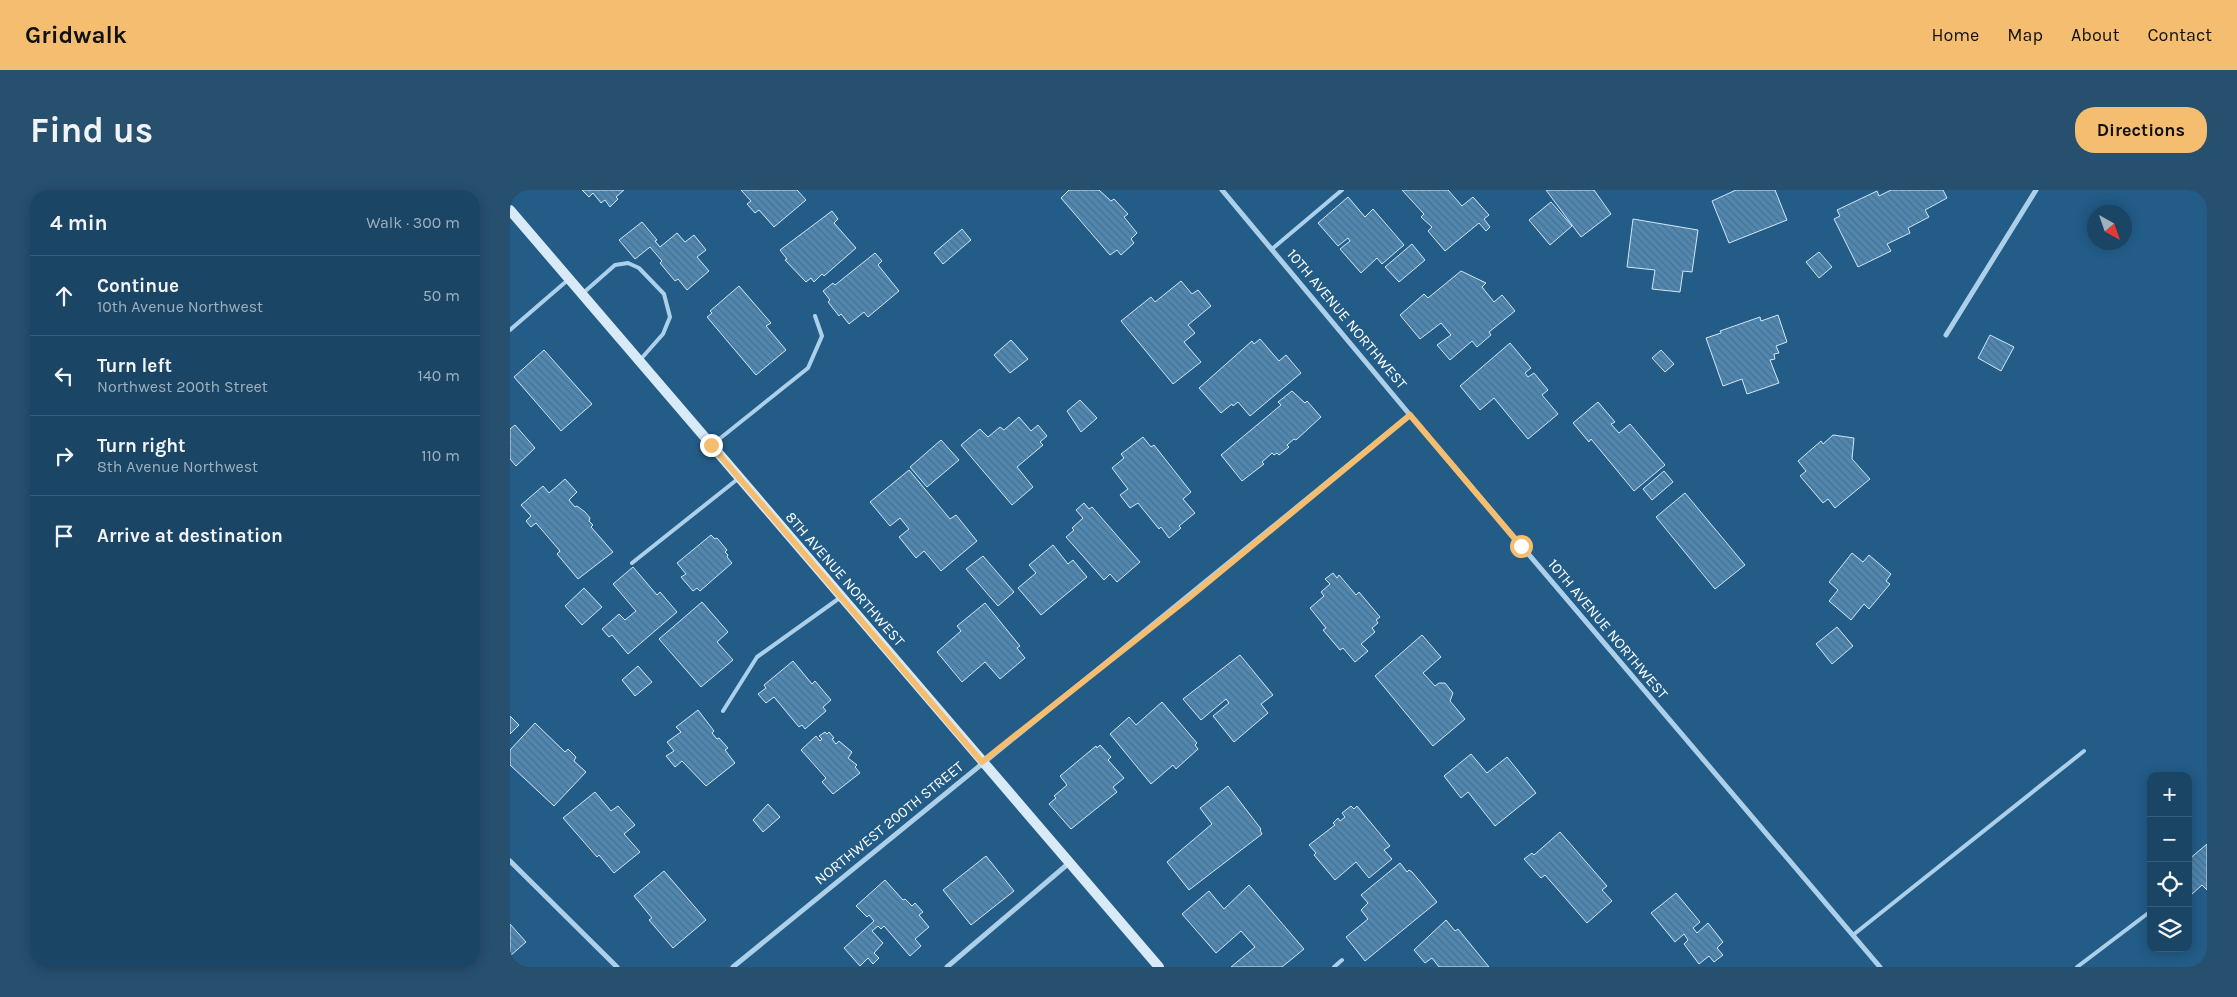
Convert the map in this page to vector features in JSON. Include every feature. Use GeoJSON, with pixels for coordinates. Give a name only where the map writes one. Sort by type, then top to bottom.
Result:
{"type":"FeatureCollection","features":[{"type":"Feature","properties":{"kind":"main road","name":"8TH AVENUE NORTHWEST"},"geometry":{"type":"LineString","coordinates":[[510,210],[1159,967]]}},
{"type":"Feature","properties":{"kind":"street","name":"10TH AVENUE NORTHWEST"},"geometry":{"type":"LineString","coordinates":[[1222,190],[1410,415],[1880,967]]}},
{"type":"Feature","properties":{"kind":"street"},"geometry":{"type":"LineString","coordinates":[[1946,335],[2036,190]]}},
{"type":"Feature","properties":{"kind":"street","name":"NORTHWEST 200TH STREET"},"geometry":{"type":"LineString","coordinates":[[733,967],[982,762],[1190,597],[1410,415]]}},
{"type":"Feature","properties":{"kind":"street"},"geometry":{"type":"LineString","coordinates":[[510,862],[617,967]]}},
{"type":"Feature","properties":{"kind":"street"},"geometry":{"type":"LineString","coordinates":[[946,967],[1069,863]]}},
{"type":"Feature","properties":{"kind":"lane"},"geometry":{"type":"LineString","coordinates":[[1272,249],[1342,190]]}},
{"type":"Feature","properties":{"kind":"lane"},"geometry":{"type":"LineString","coordinates":[[582,294],[615,265],[628,263],[639,268],[664,294],[670,317],[663,334],[639,361]]}},
{"type":"Feature","properties":{"kind":"lane"},"geometry":{"type":"LineString","coordinates":[[510,330],[569,279]]}},
{"type":"Feature","properties":{"kind":"lane"},"geometry":{"type":"LineString","coordinates":[[711,445],[808,368],[822,336],[815,316]]}},
{"type":"Feature","properties":{"kind":"lane"},"geometry":{"type":"LineString","coordinates":[[632,563],[739,478]]}},
{"type":"Feature","properties":{"kind":"lane"},"geometry":{"type":"LineString","coordinates":[[723,711],[757,657],[841,597]]}},
{"type":"Feature","properties":{"kind":"lane"},"geometry":{"type":"LineString","coordinates":[[1853,935],[2084,751]]}},
{"type":"Feature","properties":{"kind":"lane"},"geometry":{"type":"LineString","coordinates":[[2077,967],[2147,914]]}},
{"type":"Feature","properties":{"kind":"lane"},"geometry":{"type":"LineString","coordinates":[[1334,967],[1342,960]]}},
{"type":"Feature","properties":{"kind":"building"},"geometry":{"type":"Polygon","coordinates":[[[582,190],[624,190],[616,197],[618,199],[610,207],[605,200],[601,203],[593,193],[589,197],[582,190]]]}},
{"type":"Feature","properties":{"kind":"building"},"geometry":{"type":"Polygon","coordinates":[[[741,190],[797,190],[806,200],[774,227],[759,210],[755,213],[747,204],[751,201],[741,190]]]}},
{"type":"Feature","properties":{"kind":"building"},"geometry":{"type":"Polygon","coordinates":[[[1069,190],[1099,190],[1111,201],[1114,199],[1128,214],[1124,217],[1137,233],[1131,239],[1134,243],[1121,255],[1117,250],[1110,255],[1061,198],[1069,190]]]}},
{"type":"Feature","properties":{"kind":"building"},"geometry":{"type":"Polygon","coordinates":[[[1402,190],[1448,190],[1462,206],[1473,197],[1489,215],[1484,219],[1490,227],[1486,231],[1479,223],[1445,251],[1428,231],[1432,227],[1421,217],[1424,214],[1402,190]]]}},
{"type":"Feature","properties":{"kind":"building"},"geometry":{"type":"Polygon","coordinates":[[[1546,190],[1594,190],[1611,214],[1581,237],[1546,190]]]}},
{"type":"Feature","properties":{"kind":"building"},"geometry":{"type":"Polygon","coordinates":[[[1736,190],[1775,190],[1787,220],[1729,243],[1712,201],[1736,190]]]}},
{"type":"Feature","properties":{"kind":"building"},"geometry":{"type":"Polygon","coordinates":[[[1891,190],[1943,190],[1947,198],[1925,210],[1929,217],[1908,228],[1910,233],[1887,244],[1891,251],[1858,267],[1834,219],[1840,216],[1837,210],[1877,191],[1879,196],[1891,190]]]}},
{"type":"Feature","properties":{"kind":"building"},"geometry":{"type":"Polygon","coordinates":[[[1348,197],[1365,217],[1373,209],[1404,245],[1382,264],[1377,258],[1361,273],[1340,249],[1350,241],[1348,238],[1338,246],[1318,223],[1348,197]]]}},
{"type":"Feature","properties":{"kind":"building"},"geometry":{"type":"Polygon","coordinates":[[[1551,202],[1572,226],[1550,245],[1529,220],[1551,202]]]}},
{"type":"Feature","properties":{"kind":"building"},"geometry":{"type":"Polygon","coordinates":[[[832,211],[838,219],[834,223],[856,248],[824,276],[822,274],[814,282],[811,278],[806,282],[785,260],[787,259],[780,250],[832,211]]]}},
{"type":"Feature","properties":{"kind":"building"},"geometry":{"type":"Polygon","coordinates":[[[1633,219],[1698,230],[1692,272],[1683,271],[1680,292],[1652,289],[1655,270],[1627,267],[1633,219]]]}},
{"type":"Feature","properties":{"kind":"building"},"geometry":{"type":"Polygon","coordinates":[[[642,222],[657,240],[655,241],[660,247],[677,233],[685,242],[694,235],[706,250],[697,257],[709,271],[687,290],[678,279],[675,281],[650,247],[635,259],[619,240],[642,222]]]}},
{"type":"Feature","properties":{"kind":"building"},"geometry":{"type":"Polygon","coordinates":[[[962,229],[971,240],[943,264],[934,253],[962,229]]]}},
{"type":"Feature","properties":{"kind":"building"},"geometry":{"type":"Polygon","coordinates":[[[1412,244],[1425,260],[1399,282],[1385,267],[1412,244]]]}},
{"type":"Feature","properties":{"kind":"building"},"geometry":{"type":"Polygon","coordinates":[[[1819,252],[1832,267],[1819,278],[1806,262],[1819,252]]]}},
{"type":"Feature","properties":{"kind":"building"},"geometry":{"type":"Polygon","coordinates":[[[875,253],[882,261],[878,265],[899,291],[868,317],[864,312],[849,324],[841,314],[839,316],[828,302],[830,300],[823,291],[833,283],[835,285],[875,253]]]}},
{"type":"Feature","properties":{"kind":"building"},"geometry":{"type":"Polygon","coordinates":[[[1461,271],[1486,283],[1482,287],[1494,302],[1502,295],[1515,311],[1489,332],[1491,335],[1477,347],[1472,341],[1450,360],[1437,345],[1451,335],[1441,323],[1420,339],[1400,315],[1424,294],[1428,298],[1461,271]]]}},
{"type":"Feature","properties":{"kind":"building"},"geometry":{"type":"Polygon","coordinates":[[[1181,281],[1192,294],[1198,290],[1211,306],[1188,325],[1195,333],[1184,342],[1201,362],[1173,384],[1121,321],[1151,297],[1155,302],[1181,281]]]}},
{"type":"Feature","properties":{"kind":"building"},"geometry":{"type":"Polygon","coordinates":[[[739,286],[771,323],[766,326],[786,350],[756,375],[707,317],[712,313],[710,311],[739,286]]]}},
{"type":"Feature","properties":{"kind":"building"},"geometry":{"type":"Polygon","coordinates":[[[1778,315],[1787,342],[1776,346],[1779,353],[1774,354],[1775,359],[1770,360],[1779,383],[1747,394],[1742,379],[1723,386],[1706,338],[1760,317],[1761,321],[1778,315]]]}},
{"type":"Feature","properties":{"kind":"building"},"geometry":{"type":"Polygon","coordinates":[[[1990,335],[2014,347],[2001,371],[1978,358],[1990,335]]]}},
{"type":"Feature","properties":{"kind":"building"},"geometry":{"type":"Polygon","coordinates":[[[1260,339],[1279,361],[1286,355],[1301,373],[1250,416],[1238,402],[1233,406],[1232,404],[1221,413],[1199,388],[1252,341],[1254,344],[1260,339]]]}},
{"type":"Feature","properties":{"kind":"building"},"geometry":{"type":"Polygon","coordinates":[[[1011,340],[1028,359],[1010,373],[994,355],[1011,340]]]}},
{"type":"Feature","properties":{"kind":"building"},"geometry":{"type":"Polygon","coordinates":[[[1510,343],[1531,368],[1525,373],[1528,377],[1534,373],[1548,390],[1542,395],[1558,414],[1528,439],[1494,398],[1480,410],[1460,386],[1510,343]]]}},
{"type":"Feature","properties":{"kind":"building"},"geometry":{"type":"Polygon","coordinates":[[[544,350],[592,404],[561,431],[514,377],[544,350]]]}},
{"type":"Feature","properties":{"kind":"building"},"geometry":{"type":"Polygon","coordinates":[[[1661,350],[1674,364],[1665,372],[1652,358],[1661,350]]]}},
{"type":"Feature","properties":{"kind":"building"},"geometry":{"type":"Polygon","coordinates":[[[1292,391],[1305,403],[1307,401],[1321,417],[1296,440],[1294,439],[1287,445],[1289,447],[1279,455],[1272,453],[1262,462],[1264,464],[1242,481],[1221,455],[1281,405],[1278,402],[1292,391]]]}},
{"type":"Feature","properties":{"kind":"building"},"geometry":{"type":"Polygon","coordinates":[[[1080,400],[1097,418],[1081,432],[1067,411],[1080,400]]]}},
{"type":"Feature","properties":{"kind":"building"},"geometry":{"type":"Polygon","coordinates":[[[1598,402],[1615,422],[1611,424],[1619,433],[1630,424],[1665,465],[1634,491],[1591,439],[1589,442],[1573,423],[1598,402]]]}},
{"type":"Feature","properties":{"kind":"building"},"geometry":{"type":"Polygon","coordinates":[[[1019,417],[1031,431],[1038,425],[1047,436],[1040,442],[1043,445],[1017,467],[1033,487],[1012,505],[961,445],[980,429],[988,437],[1000,427],[1004,430],[1019,417]]]}},
{"type":"Feature","properties":{"kind":"building"},"geometry":{"type":"Polygon","coordinates":[[[515,425],[535,448],[516,466],[510,459],[510,429],[515,425]]]}},
{"type":"Feature","properties":{"kind":"building"},"geometry":{"type":"Polygon","coordinates":[[[1833,435],[1854,438],[1852,459],[1870,479],[1835,508],[1828,499],[1823,503],[1800,476],[1806,471],[1798,461],[1821,441],[1823,444],[1833,435]]]}},
{"type":"Feature","properties":{"kind":"building"},"geometry":{"type":"Polygon","coordinates":[[[1143,437],[1151,447],[1154,445],[1191,492],[1183,499],[1195,513],[1179,526],[1181,528],[1169,538],[1161,527],[1159,529],[1138,503],[1130,508],[1120,495],[1128,489],[1112,468],[1124,458],[1121,454],[1143,437]]]}},
{"type":"Feature","properties":{"kind":"building"},"geometry":{"type":"Polygon","coordinates":[[[941,440],[959,460],[927,487],[910,467],[941,440]]]}},
{"type":"Feature","properties":{"kind":"building"},"geometry":{"type":"Polygon","coordinates":[[[909,470],[950,519],[956,515],[977,541],[941,571],[924,551],[916,558],[899,537],[909,529],[900,518],[890,526],[870,502],[909,470]]]}},
{"type":"Feature","properties":{"kind":"building"},"geometry":{"type":"Polygon","coordinates":[[[1664,471],[1673,482],[1652,500],[1643,489],[1664,471]]]}},
{"type":"Feature","properties":{"kind":"building"},"geometry":{"type":"Polygon","coordinates":[[[565,479],[577,492],[569,500],[575,507],[577,506],[585,512],[593,525],[591,527],[613,552],[578,579],[557,554],[560,551],[536,523],[531,527],[526,521],[531,516],[521,505],[543,486],[549,493],[565,479]]]}},
{"type":"Feature","properties":{"kind":"building"},"geometry":{"type":"Polygon","coordinates":[[[1685,493],[1745,565],[1715,589],[1656,517],[1685,493]]]}},
{"type":"Feature","properties":{"kind":"building"},"geometry":{"type":"Polygon","coordinates":[[[1084,503],[1089,509],[1092,507],[1140,562],[1117,582],[1110,574],[1104,580],[1066,537],[1074,530],[1072,528],[1083,518],[1076,510],[1084,503]]]}},
{"type":"Feature","properties":{"kind":"building"},"geometry":{"type":"Polygon","coordinates":[[[711,535],[715,539],[717,538],[727,550],[725,552],[732,563],[700,591],[697,588],[693,591],[681,577],[686,574],[677,563],[711,535]]]}},
{"type":"Feature","properties":{"kind":"building"},"geometry":{"type":"Polygon","coordinates":[[[1053,545],[1068,564],[1073,560],[1087,577],[1041,615],[1018,588],[1036,573],[1029,565],[1053,545]]]}},
{"type":"Feature","properties":{"kind":"building"},"geometry":{"type":"Polygon","coordinates":[[[1852,553],[1863,562],[1869,555],[1891,574],[1886,581],[1890,584],[1869,609],[1864,604],[1851,620],[1829,601],[1838,590],[1829,582],[1852,553]]]}},
{"type":"Feature","properties":{"kind":"building"},"geometry":{"type":"Polygon","coordinates":[[[983,556],[1014,592],[998,606],[966,569],[983,556]]]}},
{"type":"Feature","properties":{"kind":"building"},"geometry":{"type":"Polygon","coordinates":[[[633,567],[657,595],[660,592],[677,612],[628,654],[612,635],[609,637],[602,629],[619,614],[625,620],[636,611],[613,584],[633,567]]]}},
{"type":"Feature","properties":{"kind":"building"},"geometry":{"type":"Polygon","coordinates":[[[1333,573],[1337,578],[1339,575],[1356,595],[1359,592],[1380,617],[1376,620],[1378,623],[1372,628],[1375,632],[1361,644],[1368,651],[1355,662],[1343,648],[1340,650],[1323,630],[1326,628],[1310,608],[1324,596],[1321,592],[1330,584],[1325,579],[1333,573]]]}},
{"type":"Feature","properties":{"kind":"building"},"geometry":{"type":"Polygon","coordinates":[[[584,588],[602,607],[582,625],[565,606],[584,588]]]}},
{"type":"Feature","properties":{"kind":"building"},"geometry":{"type":"Polygon","coordinates":[[[702,602],[728,632],[717,642],[733,660],[701,687],[659,639],[702,602]]]}},
{"type":"Feature","properties":{"kind":"building"},"geometry":{"type":"Polygon","coordinates":[[[985,603],[1020,646],[1017,648],[1025,658],[1000,679],[985,662],[962,682],[937,652],[961,631],[957,626],[985,603]]]}},
{"type":"Feature","properties":{"kind":"building"},"geometry":{"type":"Polygon","coordinates":[[[1837,627],[1853,646],[1832,664],[1816,644],[1837,627]]]}},
{"type":"Feature","properties":{"kind":"building"},"geometry":{"type":"Polygon","coordinates":[[[1422,635],[1441,657],[1423,673],[1435,686],[1439,683],[1445,683],[1453,693],[1450,701],[1465,719],[1433,746],[1375,676],[1422,635]]]}},
{"type":"Feature","properties":{"kind":"building"},"geometry":{"type":"Polygon","coordinates":[[[1240,655],[1273,695],[1261,704],[1268,713],[1234,742],[1213,716],[1229,703],[1226,699],[1201,720],[1183,699],[1240,655]]]}},
{"type":"Feature","properties":{"kind":"building"},"geometry":{"type":"Polygon","coordinates":[[[793,661],[812,684],[815,681],[831,700],[823,707],[826,711],[805,729],[802,725],[799,727],[774,697],[766,703],[758,694],[766,688],[764,685],[793,661]]]}},
{"type":"Feature","properties":{"kind":"building"},"geometry":{"type":"Polygon","coordinates":[[[638,666],[652,682],[635,696],[622,680],[638,666]]]}},
{"type":"Feature","properties":{"kind":"building"},"geometry":{"type":"Polygon","coordinates":[[[1162,702],[1197,743],[1195,745],[1198,749],[1176,769],[1173,765],[1151,784],[1110,734],[1129,717],[1136,725],[1162,702]]]}},
{"type":"Feature","properties":{"kind":"building"},"geometry":{"type":"Polygon","coordinates":[[[698,710],[714,731],[712,733],[728,748],[725,750],[735,763],[706,786],[682,761],[675,767],[666,756],[674,751],[667,742],[681,732],[676,727],[698,710]]]}},
{"type":"Feature","properties":{"kind":"building"},"geometry":{"type":"Polygon","coordinates":[[[510,716],[519,725],[510,734],[510,716]]]}},
{"type":"Feature","properties":{"kind":"building"},"geometry":{"type":"Polygon","coordinates":[[[535,723],[565,752],[568,749],[576,757],[574,761],[586,772],[554,806],[510,765],[510,750],[535,723]]]}},
{"type":"Feature","properties":{"kind":"building"},"geometry":{"type":"Polygon","coordinates":[[[825,732],[827,734],[829,732],[836,744],[839,741],[852,752],[848,758],[857,765],[855,767],[860,773],[833,794],[822,782],[826,778],[801,750],[816,736],[820,741],[822,739],[819,736],[825,732]]]}},
{"type":"Feature","properties":{"kind":"building"},"geometry":{"type":"Polygon","coordinates":[[[1100,745],[1111,757],[1108,760],[1124,778],[1113,787],[1117,792],[1071,829],[1049,804],[1056,798],[1054,796],[1067,785],[1060,776],[1096,746],[1097,748],[1100,745]]]}},
{"type":"Feature","properties":{"kind":"building"},"geometry":{"type":"Polygon","coordinates":[[[1471,754],[1487,773],[1507,757],[1536,793],[1495,826],[1468,792],[1461,798],[1444,776],[1471,754]]]}},
{"type":"Feature","properties":{"kind":"building"},"geometry":{"type":"Polygon","coordinates":[[[1228,786],[1261,829],[1262,834],[1189,890],[1167,862],[1212,824],[1200,808],[1228,786]]]}},
{"type":"Feature","properties":{"kind":"building"},"geometry":{"type":"Polygon","coordinates":[[[595,792],[611,811],[618,806],[635,825],[624,834],[640,852],[614,873],[599,855],[597,857],[563,818],[595,792]]]}},
{"type":"Feature","properties":{"kind":"building"},"geometry":{"type":"Polygon","coordinates":[[[768,804],[780,817],[763,832],[753,820],[768,804]]]}},
{"type":"Feature","properties":{"kind":"building"},"geometry":{"type":"Polygon","coordinates":[[[1351,806],[1354,809],[1357,806],[1390,846],[1384,850],[1392,859],[1369,878],[1356,862],[1335,880],[1314,855],[1316,853],[1309,845],[1335,825],[1333,823],[1338,818],[1340,821],[1345,817],[1342,813],[1351,806]]]}},
{"type":"Feature","properties":{"kind":"building"},"geometry":{"type":"Polygon","coordinates":[[[1560,832],[1607,886],[1602,890],[1612,901],[1587,923],[1545,875],[1541,878],[1524,859],[1532,853],[1534,855],[1560,832]]]}},
{"type":"Feature","properties":{"kind":"building"},"geometry":{"type":"Polygon","coordinates":[[[2207,844],[2207,890],[2202,885],[2192,894],[2192,862],[2192,857],[2207,844]]]}},
{"type":"Feature","properties":{"kind":"building"},"geometry":{"type":"Polygon","coordinates":[[[986,856],[1014,891],[971,925],[943,890],[986,856]]]}},
{"type":"Feature","properties":{"kind":"building"},"geometry":{"type":"Polygon","coordinates":[[[1400,863],[1407,872],[1409,870],[1412,872],[1437,902],[1365,961],[1346,937],[1368,919],[1361,910],[1368,903],[1361,895],[1400,863]]]}},
{"type":"Feature","properties":{"kind":"building"},"geometry":{"type":"Polygon","coordinates":[[[664,871],[706,920],[673,948],[649,920],[652,918],[634,896],[664,871]]]}},
{"type":"Feature","properties":{"kind":"building"},"geometry":{"type":"Polygon","coordinates":[[[885,880],[903,900],[905,899],[912,906],[915,903],[923,912],[919,915],[929,927],[915,939],[921,946],[910,956],[884,926],[881,929],[878,926],[872,931],[883,943],[874,953],[879,958],[873,964],[868,958],[860,966],[844,948],[874,921],[856,906],[885,880]]]}},
{"type":"Feature","properties":{"kind":"building"},"geometry":{"type":"Polygon","coordinates":[[[1249,885],[1304,949],[1282,967],[1231,967],[1255,947],[1241,931],[1216,953],[1182,914],[1209,891],[1224,909],[1249,885]]]}},
{"type":"Feature","properties":{"kind":"building"},"geometry":{"type":"Polygon","coordinates":[[[1676,893],[1700,922],[1693,928],[1697,933],[1708,923],[1723,942],[1717,948],[1723,955],[1714,962],[1709,956],[1699,964],[1684,944],[1688,940],[1684,934],[1675,942],[1651,913],[1676,893]]]}},
{"type":"Feature","properties":{"kind":"building"},"geometry":{"type":"Polygon","coordinates":[[[1446,920],[1455,931],[1458,929],[1489,967],[1439,967],[1432,958],[1425,963],[1414,950],[1446,920]]]}},
{"type":"Feature","properties":{"kind":"building"},"geometry":{"type":"Polygon","coordinates":[[[510,924],[526,942],[510,956],[510,924]]]}},
{"type":"Feature","properties":{"kind":"route"},"geometry":{"type":"LineString","coordinates":[[711,445],[982,762],[1190,597],[1410,415],[1521,546]]}}]}
